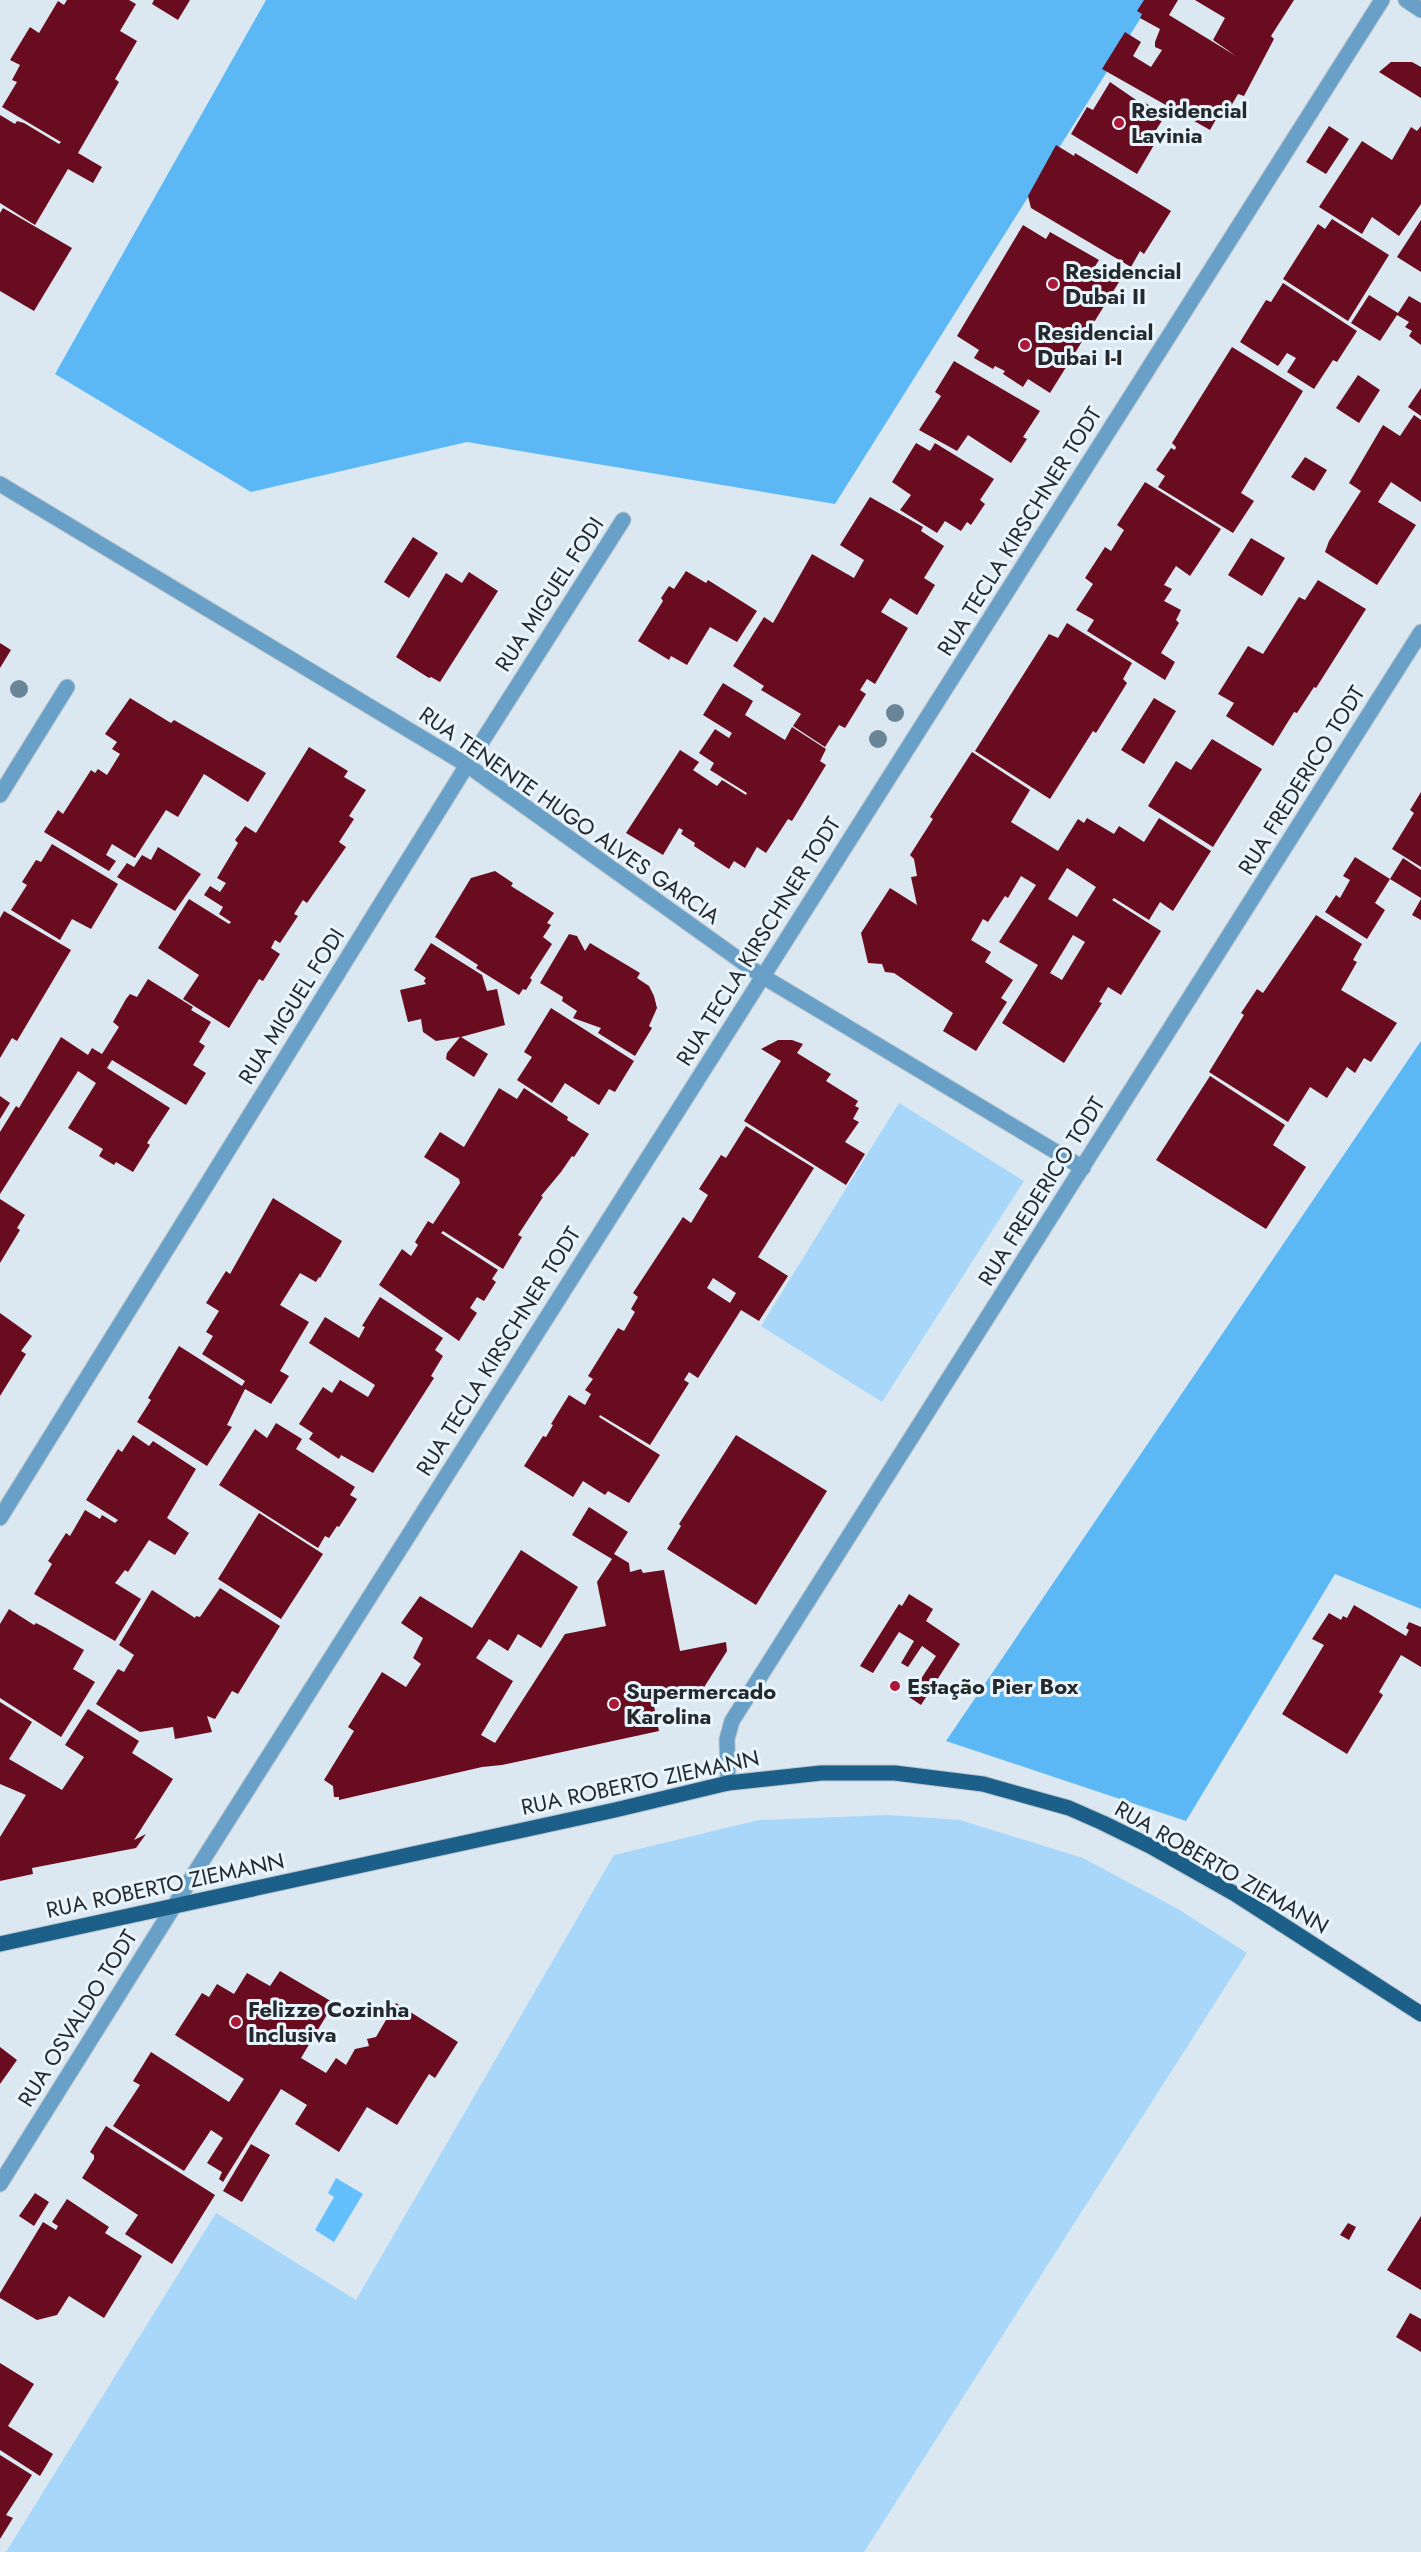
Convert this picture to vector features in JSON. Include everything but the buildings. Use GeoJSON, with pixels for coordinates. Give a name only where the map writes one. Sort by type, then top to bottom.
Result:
{"type":"FeatureCollection","features":[{"type":"Feature","properties":{"kind":"main road","name":"RUA ROBERTO ZIEMANN"},"geometry":{"type":"LineString","coordinates":[[0,1944],[615,1810],[728,1783],[821,1773],[924,1775],[983,1784],[1069,1808],[1150,1846],[1225,1889],[1421,2014]]}},
{"type":"Feature","properties":{"kind":"street","name":"RUA TECLA KIRSCHNER TODT"},"geometry":{"type":"LineString","coordinates":[[173,1907],[1382,0]]}},
{"type":"Feature","properties":{"kind":"street"},"geometry":{"type":"LineString","coordinates":[[1406,0],[1421,10]]}},
{"type":"Feature","properties":{"kind":"street","name":"RUA TENENTE HUGO ALVES GARCIA"},"geometry":{"type":"LineString","coordinates":[[0,484],[466,765],[762,976],[1083,1168]]}},
{"type":"Feature","properties":{"kind":"street","name":"RUA MIGUEL FODI"},"geometry":{"type":"LineString","coordinates":[[0,1518],[466,765],[623,520]]}},
{"type":"Feature","properties":{"kind":"street","name":"RUA FREDERICO TODT"},"geometry":{"type":"LineString","coordinates":[[728,1783],[727,1739],[732,1721],[1421,632]]}},
{"type":"Feature","properties":{"kind":"street"},"geometry":{"type":"LineString","coordinates":[[0,795],[67,687]]}},
{"type":"Feature","properties":{"kind":"street","name":"RUA OSVALDO TODT"},"geometry":{"type":"LineString","coordinates":[[0,2184],[173,1907]]}},
{"type":"Feature","properties":{"kind":"shaded area"},"geometry":{"type":"Polygon","coordinates":[[[266,0],[1152,0],[835,504],[467,442],[251,492],[55,374],[266,0]]]}},
{"type":"Feature","properties":{"kind":"shaded area"},"geometry":{"type":"Polygon","coordinates":[[[1421,1041],[1421,1609],[1335,1574],[1186,1821],[946,1741],[1421,1041]]]}},
{"type":"Feature","properties":{"kind":"shaded area"},"geometry":{"type":"Polygon","coordinates":[[[899,1103],[1024,1181],[882,1402],[761,1326],[899,1103]]]}},
{"type":"Feature","properties":{"kind":"shaded area"},"geometry":{"type":"Polygon","coordinates":[[[889,1815],[960,1820],[1083,1858],[1178,1909],[1247,1953],[864,2552],[6,2552],[216,2213],[356,2300],[614,1855],[759,1820],[889,1815]]]}},
{"type":"Feature","properties":{"kind":"shaded area"},"geometry":{"type":"Polygon","coordinates":[[[336,2178],[363,2194],[334,2242],[315,2230],[334,2197],[328,2193],[336,2178]]]}},
{"type":"Feature","properties":{"kind":"place","name":"Residencial Lavinia"},"geometry":{"type":"Point","coordinates":[1119,123]}},
{"type":"Feature","properties":{"kind":"place","name":"Residencial Dubai II"},"geometry":{"type":"Point","coordinates":[1053,284]}},
{"type":"Feature","properties":{"kind":"place","name":"Residencial Dubai I-I"},"geometry":{"type":"Point","coordinates":[1025,345]}},
{"type":"Feature","properties":{"kind":"place","name":"Estação Pier Box"},"geometry":{"type":"Point","coordinates":[895,1686]}},
{"type":"Feature","properties":{"kind":"place","name":"Supermercado Karolina"},"geometry":{"type":"Point","coordinates":[614,1704]}},
{"type":"Feature","properties":{"kind":"place","name":"Felizze Cozinha Inclusiva"},"geometry":{"type":"Point","coordinates":[236,2022]}}]}
